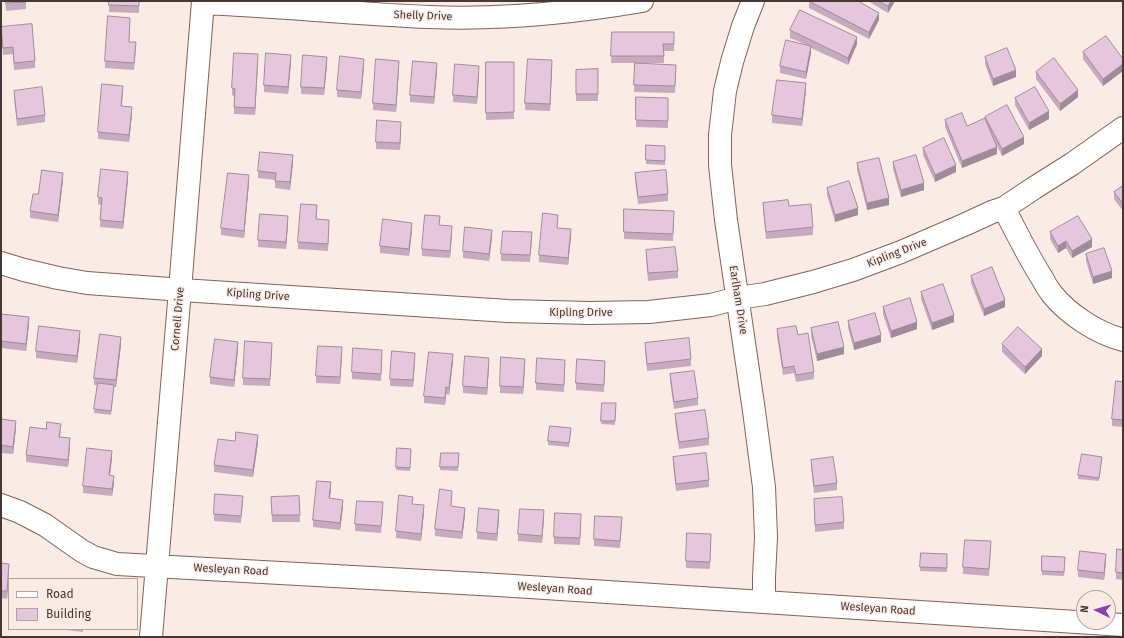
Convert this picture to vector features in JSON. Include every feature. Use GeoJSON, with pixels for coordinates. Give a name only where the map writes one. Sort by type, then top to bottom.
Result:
{"type":"FeatureCollection","features":[{"type":"Feature","properties":{"kind":"street","name":"Shelly Drive"},"geometry":{"type":"LineString","coordinates":[[203,2],[438,17],[501,17],[540,15],[595,9],[642,1]]}},
{"type":"Feature","properties":{"kind":"street","name":"Earlham Drive"},"geometry":{"type":"LineString","coordinates":[[753,1],[743,26],[725,91],[720,135],[720,165],[726,220],[764,487],[766,537],[764,602]]}},
{"type":"Feature","properties":{"kind":"street","name":"Cornell Drive"},"geometry":{"type":"LineString","coordinates":[[151,637],[203,2]]}},
{"type":"Feature","properties":{"kind":"street","name":"Kipling Drive"},"geometry":{"type":"LineString","coordinates":[[1,262],[58,278],[87,283],[508,311],[590,313],[649,312],[711,305],[738,298],[765,294],[853,270],[901,252],[1004,208],[1072,164],[1123,128]]}},
{"type":"Feature","properties":{"kind":"street"},"geometry":{"type":"LineString","coordinates":[[1004,208],[1031,260],[1052,294],[1072,313],[1092,327],[1123,340]]}},
{"type":"Feature","properties":{"kind":"street","name":"Wesleyan Road"},"geometry":{"type":"LineString","coordinates":[[1,506],[20,512],[45,525],[82,551],[94,557],[117,564],[490,584],[1123,625]]}},
{"type":"Feature","properties":{"kind":"building"},"geometry":{"type":"Polygon","coordinates":[[[6,1],[26,1],[26,2],[6,3],[6,1]]]}},
{"type":"Feature","properties":{"kind":"building"},"geometry":{"type":"Polygon","coordinates":[[[109,1],[139,1],[139,6],[109,5],[109,1]]]}},
{"type":"Feature","properties":{"kind":"building"},"geometry":{"type":"Polygon","coordinates":[[[809,1],[858,1],[879,13],[869,32],[809,1]]]}},
{"type":"Feature","properties":{"kind":"building"},"geometry":{"type":"Polygon","coordinates":[[[879,1],[891,1],[888,6],[879,1]]]}},
{"type":"Feature","properties":{"kind":"building"},"geometry":{"type":"Polygon","coordinates":[[[800,10],[857,37],[848,58],[790,30],[800,10]]]}},
{"type":"Feature","properties":{"kind":"building"},"geometry":{"type":"Polygon","coordinates":[[[108,16],[130,18],[129,42],[136,42],[134,63],[105,61],[108,16]]]}},
{"type":"Feature","properties":{"kind":"building"},"geometry":{"type":"Polygon","coordinates":[[[32,24],[35,61],[14,63],[13,47],[3,48],[1,27],[32,24]]]}},
{"type":"Feature","properties":{"kind":"building"},"geometry":{"type":"Polygon","coordinates":[[[612,32],[674,32],[674,44],[663,44],[664,56],[611,56],[612,32]]]}},
{"type":"Feature","properties":{"kind":"building"},"geometry":{"type":"Polygon","coordinates":[[[1106,36],[1123,59],[1123,64],[1103,79],[1083,52],[1106,36]]]}},
{"type":"Feature","properties":{"kind":"building"},"geometry":{"type":"Polygon","coordinates":[[[786,40],[811,46],[806,72],[780,66],[786,40]]]}},
{"type":"Feature","properties":{"kind":"building"},"geometry":{"type":"Polygon","coordinates":[[[1007,48],[1016,70],[993,79],[985,57],[1007,48]]]}},
{"type":"Feature","properties":{"kind":"building"},"geometry":{"type":"Polygon","coordinates":[[[234,53],[258,54],[255,108],[234,107],[235,89],[232,88],[234,53]]]}},
{"type":"Feature","properties":{"kind":"building"},"geometry":{"type":"Polygon","coordinates":[[[266,53],[291,55],[288,87],[264,85],[266,53]]]}},
{"type":"Feature","properties":{"kind":"building"},"geometry":{"type":"Polygon","coordinates":[[[303,55],[327,57],[324,88],[301,87],[303,55]]]}},
{"type":"Feature","properties":{"kind":"building"},"geometry":{"type":"Polygon","coordinates":[[[340,56],[364,59],[361,92],[337,90],[340,56]]]}},
{"type":"Feature","properties":{"kind":"building"},"geometry":{"type":"Polygon","coordinates":[[[1054,58],[1078,90],[1060,104],[1036,72],[1054,58]]]}},
{"type":"Feature","properties":{"kind":"building"},"geometry":{"type":"Polygon","coordinates":[[[376,59],[399,61],[396,105],[373,103],[376,59]]]}},
{"type":"Feature","properties":{"kind":"building"},"geometry":{"type":"Polygon","coordinates":[[[528,59],[552,60],[550,104],[525,103],[528,59]]]}},
{"type":"Feature","properties":{"kind":"building"},"geometry":{"type":"Polygon","coordinates":[[[413,61],[437,63],[434,97],[410,95],[413,61]]]}},
{"type":"Feature","properties":{"kind":"building"},"geometry":{"type":"Polygon","coordinates":[[[486,62],[514,62],[514,112],[486,113],[486,62]]]}},
{"type":"Feature","properties":{"kind":"building"},"geometry":{"type":"Polygon","coordinates":[[[635,63],[676,65],[675,86],[634,85],[635,63]]]}},
{"type":"Feature","properties":{"kind":"building"},"geometry":{"type":"Polygon","coordinates":[[[455,64],[479,66],[477,97],[453,95],[455,64]]]}},
{"type":"Feature","properties":{"kind":"building"},"geometry":{"type":"Polygon","coordinates":[[[598,69],[598,94],[576,94],[576,70],[598,69]]]}},
{"type":"Feature","properties":{"kind":"building"},"geometry":{"type":"Polygon","coordinates":[[[777,80],[806,83],[802,119],[772,115],[777,80]]]}},
{"type":"Feature","properties":{"kind":"building"},"geometry":{"type":"Polygon","coordinates":[[[102,84],[123,86],[121,106],[132,107],[129,135],[98,132],[102,84]]]}},
{"type":"Feature","properties":{"kind":"building"},"geometry":{"type":"Polygon","coordinates":[[[42,87],[45,115],[17,119],[14,91],[42,87]]]}},
{"type":"Feature","properties":{"kind":"building"},"geometry":{"type":"Polygon","coordinates":[[[1035,87],[1049,111],[1029,123],[1015,98],[1035,87]]]}},
{"type":"Feature","properties":{"kind":"building"},"geometry":{"type":"Polygon","coordinates":[[[636,97],[668,98],[668,121],[636,120],[636,97]]]}},
{"type":"Feature","properties":{"kind":"building"},"geometry":{"type":"Polygon","coordinates":[[[1007,105],[1024,137],[1002,149],[985,117],[1007,105]]]}},
{"type":"Feature","properties":{"kind":"building"},"geometry":{"type":"Polygon","coordinates":[[[962,113],[967,126],[985,118],[997,147],[962,161],[945,120],[962,113]]]}},
{"type":"Feature","properties":{"kind":"building"},"geometry":{"type":"Polygon","coordinates":[[[377,120],[401,122],[400,143],[376,142],[377,120]]]}},
{"type":"Feature","properties":{"kind":"building"},"geometry":{"type":"Polygon","coordinates":[[[944,138],[956,165],[935,175],[923,148],[944,138]]]}},
{"type":"Feature","properties":{"kind":"building"},"geometry":{"type":"Polygon","coordinates":[[[646,145],[665,146],[665,161],[646,160],[646,145]]]}},
{"type":"Feature","properties":{"kind":"building"},"geometry":{"type":"Polygon","coordinates":[[[260,152],[293,155],[290,182],[275,181],[276,173],[258,171],[260,152]]]}},
{"type":"Feature","properties":{"kind":"building"},"geometry":{"type":"Polygon","coordinates":[[[916,155],[924,183],[901,190],[893,162],[916,155]]]}},
{"type":"Feature","properties":{"kind":"building"},"geometry":{"type":"Polygon","coordinates":[[[879,158],[889,198],[867,203],[857,163],[879,158]]]}},
{"type":"Feature","properties":{"kind":"building"},"geometry":{"type":"Polygon","coordinates":[[[101,169],[128,172],[123,222],[100,220],[102,198],[98,197],[101,169]]]}},
{"type":"Feature","properties":{"kind":"building"},"geometry":{"type":"Polygon","coordinates":[[[42,170],[63,173],[58,215],[30,211],[33,194],[38,194],[42,170]]]}},
{"type":"Feature","properties":{"kind":"building"},"geometry":{"type":"Polygon","coordinates":[[[666,170],[668,194],[638,197],[635,173],[666,170]]]}},
{"type":"Feature","properties":{"kind":"building"},"geometry":{"type":"Polygon","coordinates":[[[228,173],[249,175],[244,231],[221,228],[228,173]]]}},
{"type":"Feature","properties":{"kind":"building"},"geometry":{"type":"Polygon","coordinates":[[[849,181],[858,208],[835,215],[827,188],[849,181]]]}},
{"type":"Feature","properties":{"kind":"building"},"geometry":{"type":"Polygon","coordinates":[[[1123,186],[1123,204],[1114,192],[1123,186]]]}},
{"type":"Feature","properties":{"kind":"building"},"geometry":{"type":"Polygon","coordinates":[[[788,200],[789,206],[811,204],[813,227],[766,232],[763,203],[788,200]]]}},
{"type":"Feature","properties":{"kind":"building"},"geometry":{"type":"Polygon","coordinates":[[[301,204],[317,205],[316,219],[329,220],[328,244],[298,242],[301,204]]]}},
{"type":"Feature","properties":{"kind":"building"},"geometry":{"type":"Polygon","coordinates":[[[624,209],[674,211],[673,234],[624,232],[624,209]]]}},
{"type":"Feature","properties":{"kind":"building"},"geometry":{"type":"Polygon","coordinates":[[[543,213],[558,215],[557,228],[571,229],[568,258],[539,255],[543,213]]]}},
{"type":"Feature","properties":{"kind":"building"},"geometry":{"type":"Polygon","coordinates":[[[260,214],[288,216],[286,242],[258,240],[260,214]]]}},
{"type":"Feature","properties":{"kind":"building"},"geometry":{"type":"Polygon","coordinates":[[[425,215],[440,216],[439,225],[452,226],[450,251],[422,249],[425,215]]]}},
{"type":"Feature","properties":{"kind":"building"},"geometry":{"type":"Polygon","coordinates":[[[1078,216],[1092,239],[1072,251],[1066,241],[1058,246],[1050,232],[1078,216]]]}},
{"type":"Feature","properties":{"kind":"building"},"geometry":{"type":"Polygon","coordinates":[[[383,219],[412,223],[409,249],[380,246],[383,219]]]}},
{"type":"Feature","properties":{"kind":"building"},"geometry":{"type":"Polygon","coordinates":[[[465,227],[492,230],[489,254],[463,251],[465,227]]]}},
{"type":"Feature","properties":{"kind":"building"},"geometry":{"type":"Polygon","coordinates":[[[503,231],[532,232],[530,255],[501,254],[503,231]]]}},
{"type":"Feature","properties":{"kind":"building"},"geometry":{"type":"Polygon","coordinates":[[[675,247],[678,271],[648,273],[646,250],[675,247]]]}},
{"type":"Feature","properties":{"kind":"building"},"geometry":{"type":"Polygon","coordinates":[[[1104,248],[1112,271],[1093,277],[1086,254],[1104,248]]]}},
{"type":"Feature","properties":{"kind":"building"},"geometry":{"type":"Polygon","coordinates":[[[992,267],[1005,300],[984,309],[971,276],[992,267]]]}},
{"type":"Feature","properties":{"kind":"building"},"geometry":{"type":"Polygon","coordinates":[[[943,284],[954,315],[932,323],[921,292],[943,284]]]}},
{"type":"Feature","properties":{"kind":"building"},"geometry":{"type":"Polygon","coordinates":[[[910,298],[917,322],[891,331],[883,307],[910,298]]]}},
{"type":"Feature","properties":{"kind":"building"},"geometry":{"type":"Polygon","coordinates":[[[875,313],[881,335],[854,343],[848,321],[875,313]]]}},
{"type":"Feature","properties":{"kind":"building"},"geometry":{"type":"Polygon","coordinates":[[[1,314],[29,317],[26,344],[1,341],[1,314]]]}},
{"type":"Feature","properties":{"kind":"building"},"geometry":{"type":"Polygon","coordinates":[[[838,322],[844,347],[817,354],[811,328],[838,322]]]}},
{"type":"Feature","properties":{"kind":"building"},"geometry":{"type":"Polygon","coordinates":[[[39,326],[80,331],[77,356],[36,351],[39,326]]]}},
{"type":"Feature","properties":{"kind":"building"},"geometry":{"type":"Polygon","coordinates":[[[796,326],[798,335],[808,333],[814,372],[796,375],[794,366],[783,368],[777,329],[796,326]]]}},
{"type":"Feature","properties":{"kind":"building"},"geometry":{"type":"Polygon","coordinates":[[[1018,327],[1042,349],[1025,367],[1002,344],[1018,327]]]}},
{"type":"Feature","properties":{"kind":"building"},"geometry":{"type":"Polygon","coordinates":[[[100,334],[121,337],[116,380],[94,378],[100,334]]]}},
{"type":"Feature","properties":{"kind":"building"},"geometry":{"type":"Polygon","coordinates":[[[689,338],[691,359],[647,364],[645,343],[689,338]]]}},
{"type":"Feature","properties":{"kind":"building"},"geometry":{"type":"Polygon","coordinates":[[[215,339],[238,342],[234,380],[210,377],[215,339]]]}},
{"type":"Feature","properties":{"kind":"building"},"geometry":{"type":"Polygon","coordinates":[[[245,341],[272,343],[270,379],[243,378],[245,341]]]}},
{"type":"Feature","properties":{"kind":"building"},"geometry":{"type":"Polygon","coordinates":[[[318,346],[342,347],[340,377],[316,376],[318,346]]]}},
{"type":"Feature","properties":{"kind":"building"},"geometry":{"type":"Polygon","coordinates":[[[353,348],[382,350],[381,374],[352,372],[353,348]]]}},
{"type":"Feature","properties":{"kind":"building"},"geometry":{"type":"Polygon","coordinates":[[[392,351],[415,353],[413,380],[390,379],[392,351]]]}},
{"type":"Feature","properties":{"kind":"building"},"geometry":{"type":"Polygon","coordinates":[[[429,352],[453,354],[449,388],[446,387],[445,398],[424,396],[429,352]]]}},
{"type":"Feature","properties":{"kind":"building"},"geometry":{"type":"Polygon","coordinates":[[[465,356],[489,358],[487,388],[463,386],[465,356]]]}},
{"type":"Feature","properties":{"kind":"building"},"geometry":{"type":"Polygon","coordinates":[[[501,357],[525,359],[523,387],[500,386],[501,357]]]}},
{"type":"Feature","properties":{"kind":"building"},"geometry":{"type":"Polygon","coordinates":[[[537,358],[565,360],[564,385],[536,383],[537,358]]]}},
{"type":"Feature","properties":{"kind":"building"},"geometry":{"type":"Polygon","coordinates":[[[577,359],[605,361],[604,385],[576,383],[577,359]]]}},
{"type":"Feature","properties":{"kind":"building"},"geometry":{"type":"Polygon","coordinates":[[[694,371],[698,398],[674,402],[670,374],[694,371]]]}},
{"type":"Feature","properties":{"kind":"building"},"geometry":{"type":"Polygon","coordinates":[[[1116,381],[1123,382],[1123,420],[1112,419],[1116,381]]]}},
{"type":"Feature","properties":{"kind":"building"},"geometry":{"type":"Polygon","coordinates":[[[98,383],[114,385],[111,411],[94,409],[98,383]]]}},
{"type":"Feature","properties":{"kind":"building"},"geometry":{"type":"Polygon","coordinates":[[[602,403],[616,403],[615,421],[601,421],[602,403]]]}},
{"type":"Feature","properties":{"kind":"building"},"geometry":{"type":"Polygon","coordinates":[[[705,410],[709,438],[679,442],[675,414],[705,410]]]}},
{"type":"Feature","properties":{"kind":"building"},"geometry":{"type":"Polygon","coordinates":[[[1,419],[16,421],[13,447],[1,445],[1,419]]]}},
{"type":"Feature","properties":{"kind":"building"},"geometry":{"type":"Polygon","coordinates":[[[47,422],[61,424],[59,437],[70,438],[68,460],[26,455],[30,427],[46,429],[47,422]]]}},
{"type":"Feature","properties":{"kind":"building"},"geometry":{"type":"Polygon","coordinates":[[[550,426],[571,428],[569,443],[548,441],[550,426]]]}},
{"type":"Feature","properties":{"kind":"building"},"geometry":{"type":"Polygon","coordinates":[[[236,432],[258,435],[253,470],[214,465],[218,439],[235,441],[236,432]]]}},
{"type":"Feature","properties":{"kind":"building"},"geometry":{"type":"Polygon","coordinates":[[[87,448],[112,451],[109,475],[114,476],[112,489],[83,486],[87,448]]]}},
{"type":"Feature","properties":{"kind":"building"},"geometry":{"type":"Polygon","coordinates":[[[397,448],[411,449],[410,468],[396,467],[397,448]]]}},
{"type":"Feature","properties":{"kind":"building"},"geometry":{"type":"Polygon","coordinates":[[[441,453],[459,453],[458,467],[440,467],[441,453]]]}},
{"type":"Feature","properties":{"kind":"building"},"geometry":{"type":"Polygon","coordinates":[[[706,453],[709,480],[676,484],[673,457],[706,453]]]}},
{"type":"Feature","properties":{"kind":"building"},"geometry":{"type":"Polygon","coordinates":[[[1082,454],[1102,457],[1099,478],[1078,475],[1082,454]]]}},
{"type":"Feature","properties":{"kind":"building"},"geometry":{"type":"Polygon","coordinates":[[[833,457],[837,483],[814,486],[811,460],[833,457]]]}},
{"type":"Feature","properties":{"kind":"building"},"geometry":{"type":"Polygon","coordinates":[[[317,481],[331,482],[329,498],[343,500],[340,523],[313,520],[317,481]]]}},
{"type":"Feature","properties":{"kind":"building"},"geometry":{"type":"Polygon","coordinates":[[[440,489],[452,491],[451,506],[465,508],[462,532],[435,529],[440,489]]]}},
{"type":"Feature","properties":{"kind":"building"},"geometry":{"type":"Polygon","coordinates":[[[215,494],[243,496],[241,516],[214,514],[215,494]]]}},
{"type":"Feature","properties":{"kind":"building"},"geometry":{"type":"Polygon","coordinates":[[[399,495],[413,497],[412,504],[424,505],[421,534],[396,531],[399,495]]]}},
{"type":"Feature","properties":{"kind":"building"},"geometry":{"type":"Polygon","coordinates":[[[299,496],[300,515],[272,515],[271,497],[299,496]]]}},
{"type":"Feature","properties":{"kind":"building"},"geometry":{"type":"Polygon","coordinates":[[[842,497],[844,522],[815,525],[814,499],[842,497]]]}},
{"type":"Feature","properties":{"kind":"building"},"geometry":{"type":"Polygon","coordinates":[[[357,501],[383,502],[381,526],[355,524],[357,501]]]}},
{"type":"Feature","properties":{"kind":"building"},"geometry":{"type":"Polygon","coordinates":[[[479,508],[499,510],[497,534],[477,532],[479,508]]]}},
{"type":"Feature","properties":{"kind":"building"},"geometry":{"type":"Polygon","coordinates":[[[520,509],[544,510],[542,536],[518,534],[520,509]]]}},
{"type":"Feature","properties":{"kind":"building"},"geometry":{"type":"Polygon","coordinates":[[[555,513],[581,514],[580,538],[554,537],[555,513]]]}},
{"type":"Feature","properties":{"kind":"building"},"geometry":{"type":"Polygon","coordinates":[[[595,516],[622,517],[620,541],[594,539],[595,516]]]}},
{"type":"Feature","properties":{"kind":"building"},"geometry":{"type":"Polygon","coordinates":[[[687,533],[711,534],[710,562],[686,561],[687,533]]]}},
{"type":"Feature","properties":{"kind":"building"},"geometry":{"type":"Polygon","coordinates":[[[965,540],[991,541],[989,569],[963,567],[965,540]]]}},
{"type":"Feature","properties":{"kind":"building"},"geometry":{"type":"Polygon","coordinates":[[[1117,549],[1123,550],[1123,573],[1116,572],[1117,549]]]}},
{"type":"Feature","properties":{"kind":"building"},"geometry":{"type":"Polygon","coordinates":[[[1080,551],[1106,554],[1104,573],[1078,570],[1080,551]]]}},
{"type":"Feature","properties":{"kind":"building"},"geometry":{"type":"Polygon","coordinates":[[[921,553],[947,554],[947,568],[920,567],[921,553]]]}},
{"type":"Feature","properties":{"kind":"building"},"geometry":{"type":"Polygon","coordinates":[[[1042,556],[1065,557],[1064,572],[1042,571],[1042,556]]]}},
{"type":"Feature","properties":{"kind":"building"},"geometry":{"type":"Polygon","coordinates":[[[1,563],[9,564],[7,591],[1,591],[1,563]]]}}]}
